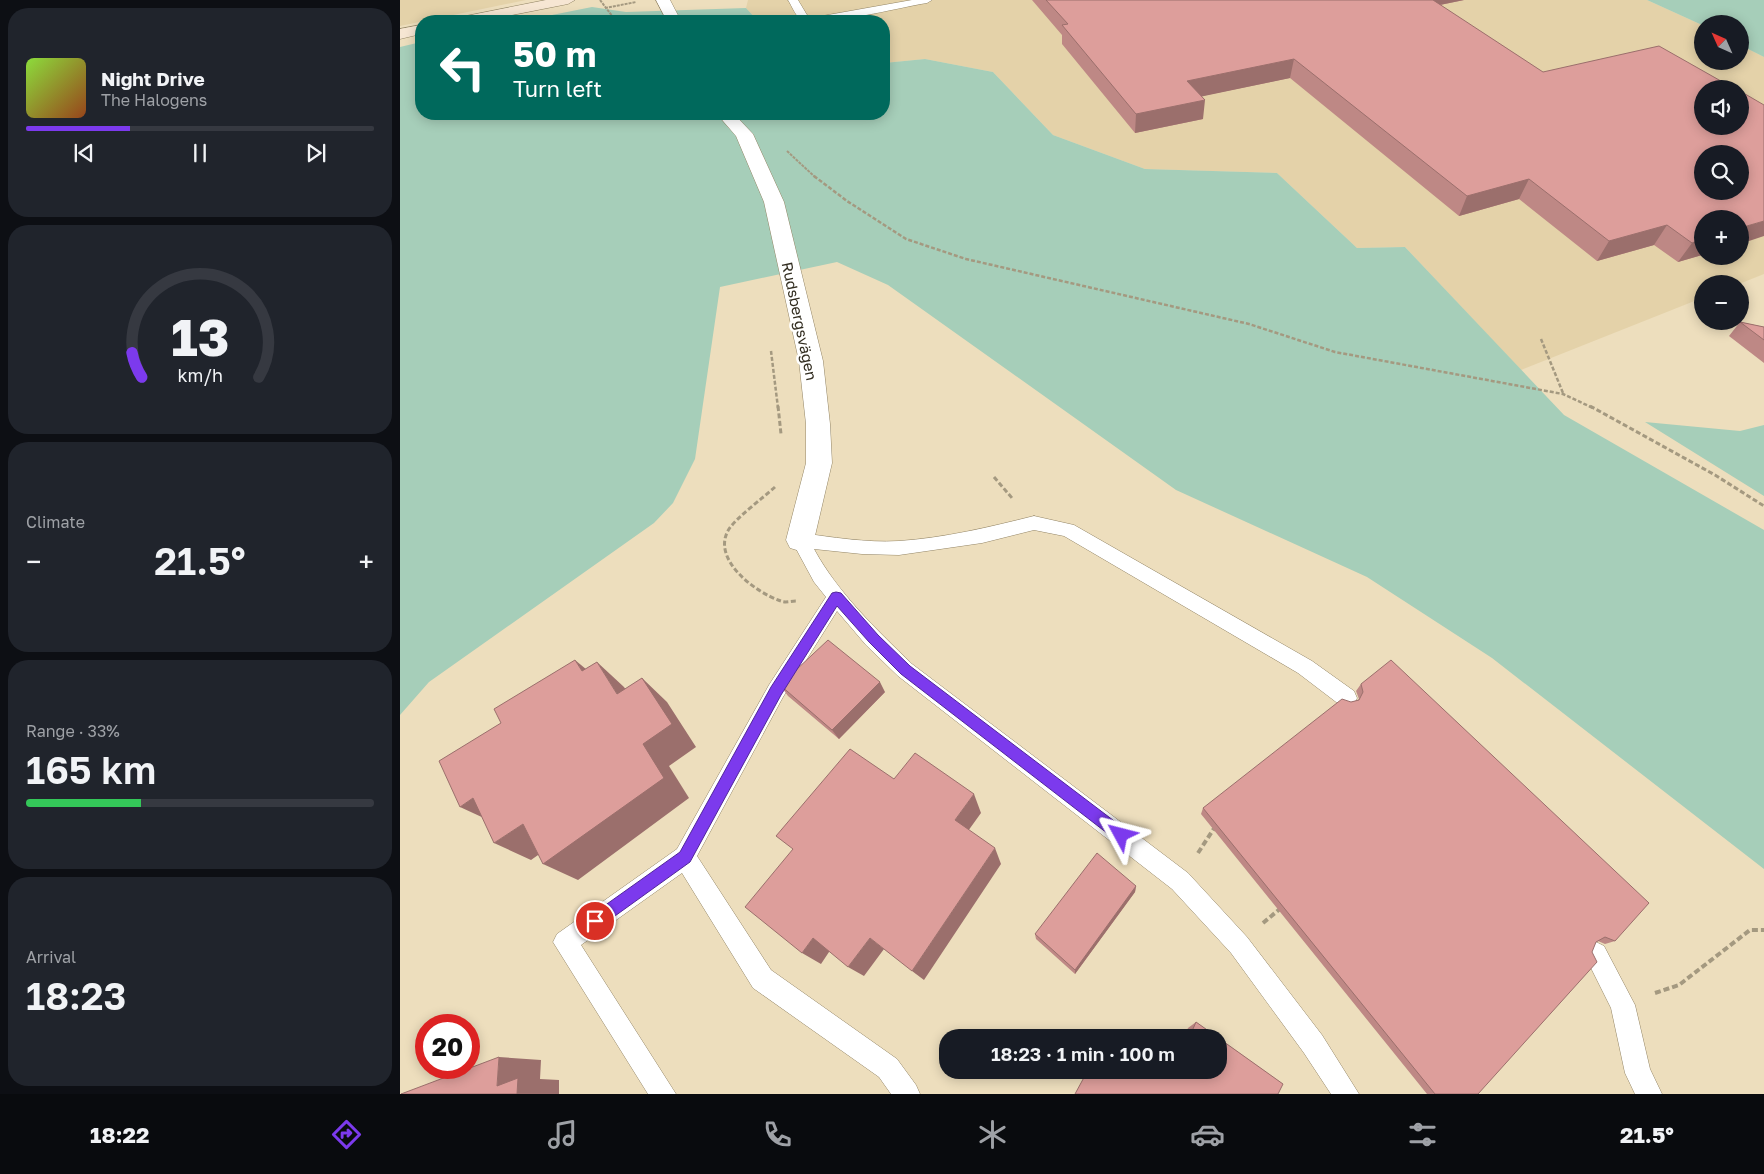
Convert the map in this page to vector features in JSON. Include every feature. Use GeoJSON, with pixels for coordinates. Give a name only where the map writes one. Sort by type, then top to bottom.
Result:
{"type":"FeatureCollection","features":[{"type":"Feature","properties":{"kind":"street"},"geometry":{"type":"LineString","coordinates":[[492,15],[568,0]]}},
{"type":"Feature","properties":{"kind":"street"},"geometry":{"type":"LineString","coordinates":[[663,0],[671,15]]}},
{"type":"Feature","properties":{"kind":"street"},"geometry":{"type":"LineString","coordinates":[[400,34],[415,31]]}},
{"type":"Feature","properties":{"kind":"street","name":"Rudsbergsvägen"},"geometry":{"type":"LineString","coordinates":[[731,120],[744,134],[774,202],[811,361],[818,424],[819,462],[800,540]]}},
{"type":"Feature","properties":{"kind":"lane"},"geometry":{"type":"LineString","coordinates":[[793,0],[802,15]]}},
{"type":"Feature","properties":{"kind":"lane"},"geometry":{"type":"LineString","coordinates":[[843,15],[927,0]]}},
{"type":"Feature","properties":{"kind":"lane"},"geometry":{"type":"LineString","coordinates":[[800,540],[862,547],[899,548],[982,536],[1034,523],[1068,530],[1305,667],[1347,698]]}},
{"type":"Feature","properties":{"kind":"lane"},"geometry":{"type":"LineString","coordinates":[[800,540],[820,577],[836,597],[873,639],[905,670],[1180,881],[1239,945],[1314,1044],[1346,1094]]}},
{"type":"Feature","properties":{"kind":"lane"},"geometry":{"type":"LineString","coordinates":[[663,1094],[565,942],[685,857],[776,691],[836,597]]}},
{"type":"Feature","properties":{"kind":"lane"},"geometry":{"type":"LineString","coordinates":[[685,857],[762,979],[888,1068],[906,1094]]}},
{"type":"Feature","properties":{"kind":"lane"},"geometry":{"type":"LineString","coordinates":[[1596,954],[1623,1005],[1638,1073],[1649,1094]]}},
{"type":"Feature","properties":{"kind":"path"},"geometry":{"type":"LineString","coordinates":[[600,1],[611,15]]}},
{"type":"Feature","properties":{"kind":"path"},"geometry":{"type":"LineString","coordinates":[[605,8],[638,2]]}},
{"type":"Feature","properties":{"kind":"path"},"geometry":{"type":"LineString","coordinates":[[784,146],[816,178],[847,202],[906,239],[923,246],[984,263],[1248,324],[1335,352],[1563,394],[1605,413],[1716,475],[1764,506]]}},
{"type":"Feature","properties":{"kind":"path"},"geometry":{"type":"LineString","coordinates":[[1541,339],[1563,394]]}},
{"type":"Feature","properties":{"kind":"path"},"geometry":{"type":"LineString","coordinates":[[1180,881],[1219,820]]}},
{"type":"Feature","properties":{"kind":"path"},"geometry":{"type":"LineString","coordinates":[[1239,945],[1282,907]]}},
{"type":"Feature","properties":{"kind":"path"},"geometry":{"type":"LineString","coordinates":[[1623,1005],[1679,985],[1750,930],[1764,930]]}},
{"type":"Feature","properties":{"kind":"shaded area"},"geometry":{"type":"Polygon","coordinates":[[[400,0],[526,0],[453,15],[415,15],[415,23],[400,26],[400,0]]]}},
{"type":"Feature","properties":{"kind":"shaded area"},"geometry":{"type":"Polygon","coordinates":[[[748,0],[1647,0],[1694,21],[1694,70],[1749,70],[1749,50],[1764,57],[1764,274],[1749,280],[1749,275],[1694,275],[1694,301],[1521,370],[1405,247],[1357,248],[1277,173],[1145,169],[1053,135],[993,72],[925,59],[890,62],[890,15],[752,15],[746,8],[748,0]]]}},
{"type":"Feature","properties":{"kind":"green space"},"geometry":{"type":"Polygon","coordinates":[[[1647,0],[1764,0],[1764,57],[1749,50],[1749,15],[1694,15],[1694,21],[1647,0]]]}},
{"type":"Feature","properties":{"kind":"green space"},"geometry":{"type":"Polygon","coordinates":[[[592,7],[626,12],[746,8],[752,15],[552,15],[592,7]]]}},
{"type":"Feature","properties":{"kind":"green space"},"geometry":{"type":"Polygon","coordinates":[[[415,43],[415,120],[890,120],[890,62],[925,59],[993,72],[1053,135],[1145,169],[1277,173],[1357,248],[1405,247],[1564,415],[1764,530],[1764,869],[1492,658],[1367,577],[1176,490],[888,285],[837,262],[720,287],[695,459],[673,503],[654,523],[429,682],[400,715],[400,47],[415,43]]]}},
{"type":"Feature","properties":{"kind":"green space"},"geometry":{"type":"Polygon","coordinates":[[[1645,422],[1740,431],[1764,425],[1764,496],[1645,422]]]}},
{"type":"Feature","properties":{"kind":"building"},"geometry":{"type":"Polygon","coordinates":[[[1046,0],[1433,0],[1543,72],[1659,46],[1694,66],[1694,70],[1701,70],[1719,80],[1694,80],[1694,135],[1749,135],[1749,96],[1764,105],[1764,221],[1749,225],[1749,210],[1694,210],[1694,242],[1692,243],[1667,225],[1609,241],[1529,179],[1467,196],[1294,59],[1187,81],[1205,100],[1136,114],[1062,25],[1068,24],[1046,0]]]}},
{"type":"Feature","properties":{"kind":"building"},"geometry":{"type":"Polygon","coordinates":[[[1749,324],[1764,327],[1764,340],[1749,329],[1749,324]]]}},
{"type":"Feature","properties":{"kind":"building"},"geometry":{"type":"Polygon","coordinates":[[[828,640],[880,682],[832,730],[780,685],[828,640]]]}},
{"type":"Feature","properties":{"kind":"building"},"geometry":{"type":"Polygon","coordinates":[[[575,660],[582,671],[597,662],[617,694],[642,678],[672,724],[643,744],[664,778],[543,864],[523,824],[494,843],[473,798],[460,807],[439,761],[501,723],[494,709],[575,660]]]}},
{"type":"Feature","properties":{"kind":"building"},"geometry":{"type":"Polygon","coordinates":[[[1391,660],[1649,903],[1615,941],[1605,937],[1596,942],[1592,952],[1597,962],[1478,1094],[1435,1094],[1203,808],[1342,699],[1351,702],[1359,700],[1363,692],[1361,684],[1391,660]]]}},
{"type":"Feature","properties":{"kind":"building"},"geometry":{"type":"Polygon","coordinates":[[[850,749],[894,779],[915,753],[974,794],[955,820],[995,848],[912,971],[870,938],[848,967],[813,938],[802,953],[745,907],[793,849],[776,836],[850,749]]]}},
{"type":"Feature","properties":{"kind":"building"},"geometry":{"type":"Polygon","coordinates":[[[1097,853],[1136,886],[1075,970],[1035,934],[1097,853]]]}},
{"type":"Feature","properties":{"kind":"building"},"geometry":{"type":"Polygon","coordinates":[[[1196,1022],[1206,1029],[1193,1029],[1196,1022]]]}},
{"type":"Feature","properties":{"kind":"building"},"geometry":{"type":"Polygon","coordinates":[[[1227,1044],[1283,1084],[1278,1094],[1075,1094],[1083,1079],[1227,1079],[1227,1044]]]}},
{"type":"Feature","properties":{"kind":"building"},"geometry":{"type":"Polygon","coordinates":[[[499,1057],[497,1086],[518,1078],[517,1094],[401,1094],[441,1079],[480,1079],[480,1064],[499,1057]]]}},
{"type":"Feature","properties":{"kind":"route"},"geometry":{"type":"LineString","coordinates":[[595,921],[685,857],[776,691],[836,597],[873,639],[905,670],[1121,835]]}}]}
